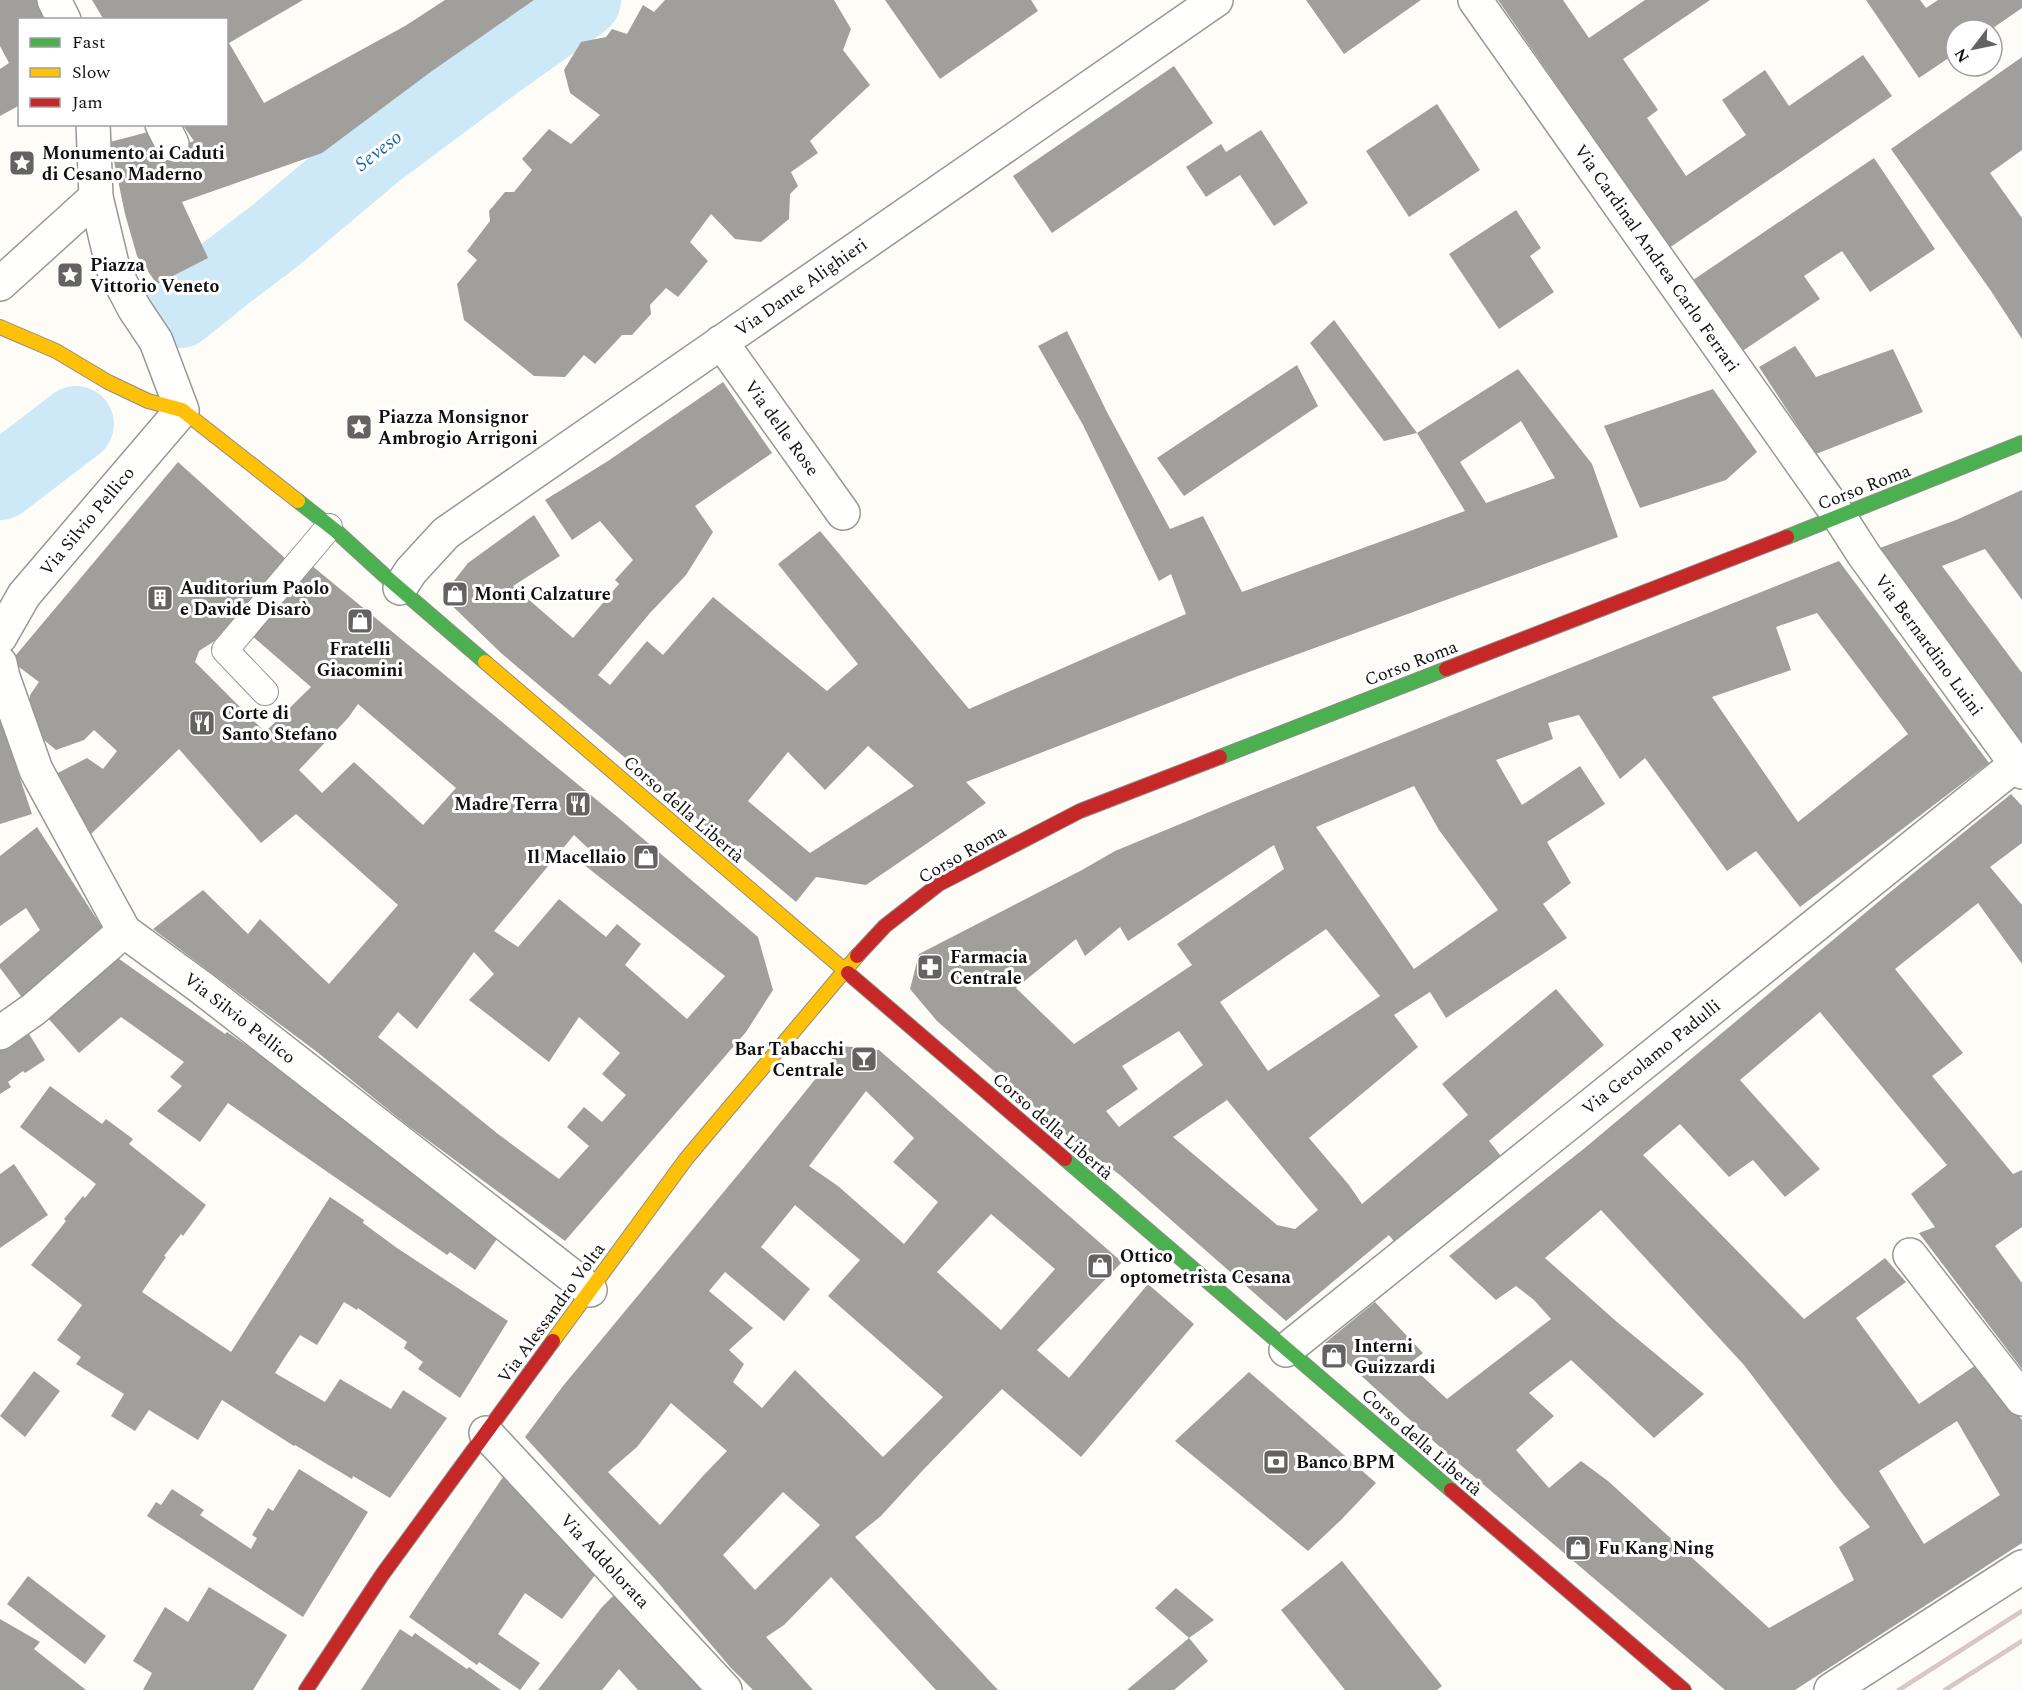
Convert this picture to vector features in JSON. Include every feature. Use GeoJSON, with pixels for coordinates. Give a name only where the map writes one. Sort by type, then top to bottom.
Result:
{"type":"FeatureCollection","features":[{"type":"Feature","properties":{"kind":"street"},"geometry":{"type":"LineString","coordinates":[[54,0],[63,18]]}},
{"type":"Feature","properties":{"kind":"street","name":"Via Dante Alighieri"},"geometry":{"type":"LineString","coordinates":[[400,588],[411,571],[446,533],[1216,0]]}},
{"type":"Feature","properties":{"kind":"street","name":"Via Cardinal Andrea Carlo Ferrari"},"geometry":{"type":"LineString","coordinates":[[1475,0],[1839,516]]}},
{"type":"Feature","properties":{"kind":"street"},"geometry":{"type":"LineString","coordinates":[[93,126],[96,197],[113,268],[134,308],[156,341],[182,410]]}},
{"type":"Feature","properties":{"kind":"street"},"geometry":{"type":"LineString","coordinates":[[0,284],[96,197]]}},
{"type":"Feature","properties":{"kind":"street"},"geometry":{"type":"LineString","coordinates":[[0,327],[56,351],[108,382],[148,401],[182,410],[329,527],[400,588]]}},
{"type":"Feature","properties":{"kind":"street","name":"Via delle Rose"},"geometry":{"type":"LineString","coordinates":[[721,342],[843,513]]}},
{"type":"Feature","properties":{"kind":"street","name":"Via Silvio Pellico"},"geometry":{"type":"LineString","coordinates":[[0,637],[24,595],[182,410]]}},
{"type":"Feature","properties":{"kind":"street","name":"Corso Roma"},"geometry":{"type":"LineString","coordinates":[[843,970],[885,926],[939,884],[1080,812],[2022,443]]}},
{"type":"Feature","properties":{"kind":"street","name":"Via Bernardino Luini"},"geometry":{"type":"LineString","coordinates":[[1839,516],[1864,555],[2019,768]]}},
{"type":"Feature","properties":{"kind":"street","name":"Corso della Libertà"},"geometry":{"type":"LineString","coordinates":[[400,588],[1684,1690]]}},
{"type":"Feature","properties":{"kind":"street","name":"Via Silvio Pellico"},"geometry":{"type":"LineString","coordinates":[[0,663],[36,770],[124,931],[202,988],[590,1290]]}},
{"type":"Feature","properties":{"kind":"street","name":"Via Gerolamo Padulli"},"geometry":{"type":"LineString","coordinates":[[1286,1350],[2019,768]]}},
{"type":"Feature","properties":{"kind":"street"},"geometry":{"type":"LineString","coordinates":[[0,1033],[34,1010],[124,931]]}},
{"type":"Feature","properties":{"kind":"street","name":"Via Alessandro Volta"},"geometry":{"type":"LineString","coordinates":[[306,1690],[382,1575],[686,1159],[843,970]]}},
{"type":"Feature","properties":{"kind":"street"},"geometry":{"type":"LineString","coordinates":[[1910,1256],[2022,1399]]}},
{"type":"Feature","properties":{"kind":"street","name":"Via Addolorata"},"geometry":{"type":"LineString","coordinates":[[486,1433],[725,1690]]}},
{"type":"Feature","properties":{"kind":"street"},"geometry":{"type":"LineString","coordinates":[[1832,1690],[2022,1567]]}},
{"type":"Feature","properties":{"kind":"lane"},"geometry":{"type":"LineString","coordinates":[[266,692],[225,650],[329,527]]}},
{"type":"Feature","properties":{"kind":"building"},"geometry":{"type":"Polygon","coordinates":[[[0,0],[36,0],[47,18],[18,18],[18,106],[0,116],[0,69],[9,63],[0,46],[0,0]]]}},
{"type":"Feature","properties":{"kind":"building"},"geometry":{"type":"Polygon","coordinates":[[[92,0],[303,0],[229,43],[264,103],[405,26],[445,0],[534,0],[432,71],[322,153],[182,202],[208,258],[157,284],[137,256],[125,214],[110,142],[152,131],[161,153],[194,141],[183,126],[228,126],[228,18],[103,18],[92,0]]]}},
{"type":"Feature","properties":{"kind":"building"},"geometry":{"type":"Polygon","coordinates":[[[665,0],[834,0],[851,29],[843,50],[870,85],[810,141],[818,153],[791,172],[798,186],[790,194],[789,219],[761,242],[735,239],[711,214],[690,242],[708,261],[678,297],[666,288],[650,305],[651,314],[632,335],[622,335],[595,364],[584,355],[565,377],[534,376],[464,320],[457,284],[477,260],[467,251],[490,221],[489,211],[505,192],[514,192],[532,170],[522,159],[549,129],[571,144],[600,115],[570,93],[564,70],[581,42],[606,37],[612,29],[627,34],[643,5],[654,12],[665,0]]]}},
{"type":"Feature","properties":{"kind":"building"},"geometry":{"type":"Polygon","coordinates":[[[885,0],[1031,0],[1038,11],[940,79],[885,0]]]}},
{"type":"Feature","properties":{"kind":"building"},"geometry":{"type":"Polygon","coordinates":[[[1306,0],[1421,0],[1344,54],[1306,0]]]}},
{"type":"Feature","properties":{"kind":"building"},"geometry":{"type":"Polygon","coordinates":[[[1498,0],[1563,0],[1589,38],[1645,0],[1710,0],[1623,59],[1658,110],[1647,118],[1686,176],[1746,135],[1722,100],[1765,70],[1789,106],[1863,55],[1892,96],[1669,248],[1498,0]]]}},
{"type":"Feature","properties":{"kind":"building"},"geometry":{"type":"Polygon","coordinates":[[[1866,0],[1920,0],[1926,8],[1938,0],[2022,0],[2022,8],[2004,20],[2004,18],[1944,18],[1944,61],[1919,78],[1866,0]]]}},
{"type":"Feature","properties":{"kind":"building"},"geometry":{"type":"Polygon","coordinates":[[[2022,57],[2022,150],[1990,173],[2022,218],[2022,339],[1891,149],[1992,78],[2004,78],[2004,70],[2022,57]]]}},
{"type":"Feature","properties":{"kind":"building"},"geometry":{"type":"Polygon","coordinates":[[[1174,66],[1213,123],[1052,233],[1013,176],[1174,66]]]}},
{"type":"Feature","properties":{"kind":"building"},"geometry":{"type":"Polygon","coordinates":[[[1437,104],[1480,170],[1409,217],[1366,151],[1437,104]]]}},
{"type":"Feature","properties":{"kind":"building"},"geometry":{"type":"Polygon","coordinates":[[[1261,130],[1308,203],[1274,226],[1240,175],[1206,197],[1186,167],[1221,144],[1226,152],[1261,130]]]}},
{"type":"Feature","properties":{"kind":"building"},"geometry":{"type":"Polygon","coordinates":[[[1874,158],[1935,249],[1870,292],[1842,251],[1804,276],[1820,299],[1741,352],[1693,280],[1874,158]]]}},
{"type":"Feature","properties":{"kind":"building"},"geometry":{"type":"Polygon","coordinates":[[[1516,210],[1541,248],[1530,256],[1554,292],[1499,329],[1449,254],[1516,210]]]}},
{"type":"Feature","properties":{"kind":"building"},"geometry":{"type":"Polygon","coordinates":[[[1334,320],[1417,433],[1384,441],[1310,343],[1334,320]]]}},
{"type":"Feature","properties":{"kind":"building"},"geometry":{"type":"Polygon","coordinates":[[[1067,331],[1108,414],[1170,529],[1203,516],[1242,592],[1465,511],[1417,433],[1518,369],[1592,464],[1618,537],[1238,676],[966,782],[986,803],[866,885],[816,877],[796,902],[501,653],[442,596],[468,563],[534,515],[560,556],[513,586],[573,638],[619,584],[615,580],[633,560],[600,521],[572,540],[545,500],[608,461],[723,382],[772,453],[695,506],[713,532],[686,575],[650,613],[598,675],[610,685],[647,641],[663,655],[713,597],[827,691],[858,664],[778,564],[820,531],[969,709],[1186,614],[1171,574],[1159,581],[1083,425],[1038,346],[1067,331]],[[1521,421],[1460,462],[1486,503],[1555,478],[1521,421]],[[868,746],[825,790],[788,752],[748,801],[810,853],[914,786],[868,746]]]}},
{"type":"Feature","properties":{"kind":"building"},"geometry":{"type":"Polygon","coordinates":[[[1795,346],[1816,377],[1893,349],[1923,412],[1816,454],[1759,367],[1795,346]]]}},
{"type":"Feature","properties":{"kind":"building"},"geometry":{"type":"Polygon","coordinates":[[[1297,365],[1318,406],[1184,496],[1157,458],[1297,365]]]}},
{"type":"Feature","properties":{"kind":"building"},"geometry":{"type":"Polygon","coordinates":[[[1713,389],[1757,452],[1726,480],[1640,508],[1604,426],[1713,389]]]}},
{"type":"Feature","properties":{"kind":"building"},"geometry":{"type":"Polygon","coordinates":[[[178,462],[287,560],[224,635],[199,651],[195,662],[265,732],[311,687],[250,634],[311,565],[620,819],[758,937],[773,990],[746,1032],[565,1241],[406,1124],[317,1052],[153,929],[203,890],[248,934],[260,919],[329,984],[398,905],[296,814],[261,843],[179,749],[88,837],[54,775],[87,758],[103,769],[117,751],[94,730],[84,740],[56,750],[27,726],[30,695],[39,682],[11,661],[178,462]],[[358,704],[348,718],[299,770],[322,793],[354,762],[423,825],[456,788],[358,704]],[[574,835],[494,931],[518,947],[559,899],[606,937],[617,924],[641,944],[625,965],[687,1019],[725,976],[583,864],[591,851],[574,835]],[[474,952],[417,1029],[398,1012],[378,1037],[498,1134],[559,1179],[589,1146],[567,1127],[584,1107],[602,1122],[626,1095],[602,1074],[620,1053],[579,1017],[549,1062],[469,1000],[494,974],[474,952]]]}},
{"type":"Feature","properties":{"kind":"building"},"geometry":{"type":"Polygon","coordinates":[[[2022,490],[2022,600],[1985,549],[1942,566],[2022,673],[2022,751],[1877,549],[1956,520],[2022,490]]]}},
{"type":"Feature","properties":{"kind":"building"},"geometry":{"type":"Polygon","coordinates":[[[1839,561],[1989,763],[1800,907],[1756,851],[1727,871],[1645,758],[1620,779],[1579,715],[1548,723],[1553,739],[1496,760],[1522,805],[1580,766],[1605,804],[1547,842],[1571,883],[1543,904],[1567,938],[1446,1018],[1430,992],[1394,1015],[1418,1047],[1309,1138],[1362,1204],[1468,1115],[1442,1084],[1556,989],[1604,1045],[1489,1141],[1501,1156],[1396,1244],[1389,1235],[1286,1321],[1120,1175],[1069,1137],[937,1021],[910,989],[919,954],[1115,851],[1839,561]],[[1817,613],[1776,627],[1791,670],[1712,697],[1798,822],[1908,734],[1817,613]],[[1414,786],[1316,827],[1414,969],[1498,910],[1439,830],[1414,786]],[[1274,845],[1128,941],[1120,927],[1085,956],[1076,939],[1016,988],[1074,1044],[1192,965],[1177,944],[1284,869],[1274,845]],[[1326,929],[1220,1002],[1268,1071],[1380,996],[1326,929]],[[1179,1031],[1122,1066],[1138,1089],[1106,1111],[1119,1127],[1203,1065],[1179,1031]],[[1227,1100],[1173,1137],[1277,1225],[1295,1229],[1318,1210],[1227,1100]]]}},
{"type":"Feature","properties":{"kind":"building"},"geometry":{"type":"Polygon","coordinates":[[[0,719],[32,814],[0,824],[0,719]]]}},
{"type":"Feature","properties":{"kind":"building"},"geometry":{"type":"Polygon","coordinates":[[[2011,794],[2022,806],[2022,843],[1990,867],[2022,905],[2022,964],[1978,903],[1895,969],[1963,1053],[1932,1076],[2013,1174],[2022,1170],[2022,1227],[1995,1246],[2022,1283],[2022,1369],[1919,1233],[1935,1227],[1911,1194],[1947,1165],[1820,1012],[1740,1080],[1820,1169],[1785,1197],[1753,1160],[1729,1177],[1680,1124],[1643,1155],[1804,1319],[1885,1258],[1906,1282],[1856,1318],[1919,1404],[1976,1365],[2002,1392],[2022,1420],[2022,1543],[1795,1690],[1725,1690],[1450,1456],[1325,1343],[1375,1302],[1423,1353],[1409,1364],[1447,1399],[1551,1319],[1534,1300],[1516,1286],[1496,1300],[1449,1256],[1586,1147],[2011,794]],[[1601,1210],[1545,1258],[1617,1322],[1704,1394],[1654,1438],[1571,1360],[1529,1393],[1554,1416],[1516,1450],[1549,1488],[1581,1461],[1608,1481],[1769,1628],[1854,1580],[1839,1547],[1870,1527],[1744,1365],[1601,1210]],[[1957,1421],[1879,1471],[1924,1544],[2000,1495],[1957,1421]]]}},
{"type":"Feature","properties":{"kind":"building"},"geometry":{"type":"Polygon","coordinates":[[[37,827],[107,935],[23,999],[0,968],[0,964],[40,930],[26,908],[0,926],[0,856],[37,827]]]}},
{"type":"Feature","properties":{"kind":"building"},"geometry":{"type":"Polygon","coordinates":[[[115,956],[225,1034],[227,1032],[287,1073],[501,1233],[475,1270],[450,1252],[447,1255],[228,1103],[200,1142],[157,1111],[182,1086],[170,1077],[184,1062],[121,1017],[79,1053],[47,1017],[115,956]]]}},
{"type":"Feature","properties":{"kind":"building"},"geometry":{"type":"Polygon","coordinates":[[[26,1029],[45,1060],[8,1082],[11,1087],[0,1094],[0,1047],[26,1029]]]}},
{"type":"Feature","properties":{"kind":"building"},"geometry":{"type":"Polygon","coordinates":[[[842,1046],[879,1050],[1122,1262],[1037,1350],[1069,1378],[1148,1284],[1194,1324],[1081,1457],[1002,1389],[881,1516],[855,1537],[998,1690],[936,1690],[831,1577],[784,1625],[766,1637],[813,1690],[753,1690],[525,1437],[563,1386],[842,1046]],[[866,1091],[809,1166],[838,1186],[904,1244],[938,1202],[893,1162],[914,1138],[866,1091]],[[795,1205],[761,1247],[810,1289],[784,1321],[725,1272],[709,1291],[753,1328],[729,1350],[744,1364],[733,1382],[762,1408],[795,1370],[883,1457],[943,1397],[828,1296],[860,1260],[795,1205]],[[991,1214],[937,1272],[1001,1330],[1055,1269],[991,1214]],[[671,1403],[637,1447],[608,1472],[660,1525],[727,1451],[671,1403]],[[783,1492],[723,1555],[755,1590],[820,1525],[783,1492]]]}},
{"type":"Feature","properties":{"kind":"building"},"geometry":{"type":"Polygon","coordinates":[[[50,1086],[102,1124],[106,1119],[133,1139],[129,1144],[206,1205],[183,1236],[181,1234],[164,1256],[166,1257],[142,1292],[231,1352],[330,1197],[364,1220],[363,1223],[397,1248],[508,1321],[460,1398],[418,1369],[423,1362],[404,1348],[407,1342],[358,1308],[357,1310],[344,1302],[317,1345],[300,1335],[285,1357],[275,1373],[325,1402],[340,1379],[391,1409],[403,1390],[447,1418],[390,1498],[294,1446],[222,1400],[198,1440],[149,1410],[135,1431],[111,1416],[124,1394],[76,1364],[81,1357],[57,1340],[82,1305],[31,1265],[66,1221],[64,1219],[96,1184],[20,1127],[50,1086]]]}},
{"type":"Feature","properties":{"kind":"building"},"geometry":{"type":"Polygon","coordinates":[[[14,1164],[48,1215],[0,1248],[0,1174],[14,1164]]]}},
{"type":"Feature","properties":{"kind":"building"},"geometry":{"type":"Polygon","coordinates":[[[34,1371],[60,1391],[25,1437],[0,1416],[34,1371]]]}},
{"type":"Feature","properties":{"kind":"building","name":"Banco BPM"},"geometry":{"type":"Polygon","coordinates":[[[1249,1372],[1376,1483],[1308,1551],[1175,1441],[1249,1372]]]}},
{"type":"Feature","properties":{"kind":"building"},"geometry":{"type":"Polygon","coordinates":[[[299,1469],[368,1512],[303,1617],[147,1516],[156,1502],[161,1505],[172,1489],[204,1510],[200,1515],[251,1549],[257,1538],[252,1535],[268,1508],[273,1511],[299,1469]]]}},
{"type":"Feature","properties":{"kind":"building"},"geometry":{"type":"Polygon","coordinates":[[[507,1471],[598,1571],[562,1619],[525,1593],[498,1634],[540,1663],[520,1690],[479,1662],[477,1665],[409,1617],[507,1471]]]}},
{"type":"Feature","properties":{"kind":"building"},"geometry":{"type":"Polygon","coordinates":[[[1342,1561],[1442,1686],[1437,1690],[1345,1690],[1281,1610],[1342,1561]]]}},
{"type":"Feature","properties":{"kind":"building"},"geometry":{"type":"Polygon","coordinates":[[[28,1576],[106,1636],[85,1664],[7,1604],[28,1576]]]}},
{"type":"Feature","properties":{"kind":"building"},"geometry":{"type":"Polygon","coordinates":[[[209,1587],[287,1635],[253,1690],[143,1690],[152,1673],[133,1661],[165,1607],[188,1622],[209,1587]]]}},
{"type":"Feature","properties":{"kind":"building"},"geometry":{"type":"Polygon","coordinates":[[[1176,1588],[1214,1620],[1189,1638],[1155,1608],[1176,1588]]]}},
{"type":"Feature","properties":{"kind":"building"},"geometry":{"type":"Polygon","coordinates":[[[617,1592],[708,1690],[638,1690],[619,1669],[602,1690],[538,1690],[602,1607],[617,1592]]]}},
{"type":"Feature","properties":{"kind":"building"},"geometry":{"type":"Polygon","coordinates":[[[0,1619],[40,1642],[34,1649],[86,1690],[0,1690],[0,1619]]]}},
{"type":"Feature","properties":{"kind":"building"},"geometry":{"type":"Polygon","coordinates":[[[400,1629],[412,1637],[415,1633],[501,1690],[361,1690],[400,1629]]]}},
{"type":"Feature","properties":{"kind":"building"},"geometry":{"type":"Polygon","coordinates":[[[1189,1638],[1208,1661],[1174,1690],[1127,1690],[1189,1638]]]}},
{"type":"Feature","properties":{"kind":"waterway","name":"Seveso"},"geometry":{"type":"LineString","coordinates":[[180,310],[276,235],[376,151],[583,0]]}},
{"type":"Feature","properties":{"kind":"waterway","name":"Seveso"},"geometry":{"type":"LineString","coordinates":[[0,482],[76,424]]}},
{"type":"Feature","properties":{"kind":"railway"},"geometry":{"type":"LineString","coordinates":[[1899,1690],[2022,1611]]}},
{"type":"Feature","properties":{"kind":"railway"},"geometry":{"type":"LineString","coordinates":[[1945,1690],[2022,1641]]}},
{"type":"Feature","properties":{"kind":"traffic: fast"},"geometry":{"type":"LineString","coordinates":[[1787,537],[2022,443]]}},
{"type":"Feature","properties":{"kind":"traffic: fast"},"geometry":{"type":"LineString","coordinates":[[298,501],[336,531],[485,662]]}},
{"type":"Feature","properties":{"kind":"traffic: fast"},"geometry":{"type":"LineString","coordinates":[[1220,757],[1446,669]]}},
{"type":"Feature","properties":{"kind":"traffic: fast"},"geometry":{"type":"LineString","coordinates":[[1065,1159],[1451,1490]]}},
{"type":"Feature","properties":{"kind":"traffic: slow"},"geometry":{"type":"LineString","coordinates":[[0,327],[56,351],[108,382],[148,401],[182,410],[298,501]]}},
{"type":"Feature","properties":{"kind":"traffic: slow"},"geometry":{"type":"LineString","coordinates":[[485,662],[848,973]]}},
{"type":"Feature","properties":{"kind":"traffic: slow"},"geometry":{"type":"LineString","coordinates":[[553,1341],[686,1159],[857,956]]}},
{"type":"Feature","properties":{"kind":"traffic: jam"},"geometry":{"type":"LineString","coordinates":[[1446,669],[1787,537]]}},
{"type":"Feature","properties":{"kind":"traffic: jam"},"geometry":{"type":"LineString","coordinates":[[857,956],[885,926],[939,884],[1080,811],[1220,757]]}},
{"type":"Feature","properties":{"kind":"traffic: jam"},"geometry":{"type":"LineString","coordinates":[[848,973],[1065,1159]]}},
{"type":"Feature","properties":{"kind":"traffic: jam"},"geometry":{"type":"LineString","coordinates":[[306,1690],[382,1575],[553,1341]]}},
{"type":"Feature","properties":{"kind":"traffic: jam"},"geometry":{"type":"LineString","coordinates":[[1451,1490],[1684,1690]]}},
{"type":"Feature","properties":{"kind":"place","name":"Monumento ai Caduti di Cesano Maderno"},"geometry":{"type":"Point","coordinates":[22,163]}},
{"type":"Feature","properties":{"kind":"place","name":"Piazza Vittorio Veneto"},"geometry":{"type":"Point","coordinates":[70,275]}},
{"type":"Feature","properties":{"kind":"place","name":"Piazza Monsignor Ambrogio Arrigoni"},"geometry":{"type":"Point","coordinates":[359,427]}},
{"type":"Feature","properties":{"kind":"place","name":"Monti Calzature"},"geometry":{"type":"Point","coordinates":[455,594]}},
{"type":"Feature","properties":{"kind":"place","name":"Auditorium Paolo e Davide Disarò"},"geometry":{"type":"Point","coordinates":[160,598]}},
{"type":"Feature","properties":{"kind":"place","name":"Fratelli Giacomini"},"geometry":{"type":"Point","coordinates":[360,621]}},
{"type":"Feature","properties":{"kind":"place","name":"Corte di Santo Stefano"},"geometry":{"type":"Point","coordinates":[202,723]}},
{"type":"Feature","properties":{"kind":"place","name":"Madre Terra"},"geometry":{"type":"Point","coordinates":[578,804]}},
{"type":"Feature","properties":{"kind":"place","name":"Il Macellaio"},"geometry":{"type":"Point","coordinates":[646,857]}},
{"type":"Feature","properties":{"kind":"place","name":"Farmacia Centrale"},"geometry":{"type":"Point","coordinates":[930,967]}},
{"type":"Feature","properties":{"kind":"place","name":"Bar Tabacchi Centrale"},"geometry":{"type":"Point","coordinates":[864,1059]}},
{"type":"Feature","properties":{"kind":"place","name":"Ottico optometrista Cesana"},"geometry":{"type":"Point","coordinates":[1100,1266]}},
{"type":"Feature","properties":{"kind":"place","name":"Interni Guizzardi"},"geometry":{"type":"Point","coordinates":[1334,1356]}},
{"type":"Feature","properties":{"kind":"place","name":"Banco BPM"},"geometry":{"type":"Point","coordinates":[1276,1462]}},
{"type":"Feature","properties":{"kind":"place","name":"Fu Kang Ning"},"geometry":{"type":"Point","coordinates":[1578,1548]}}]}
